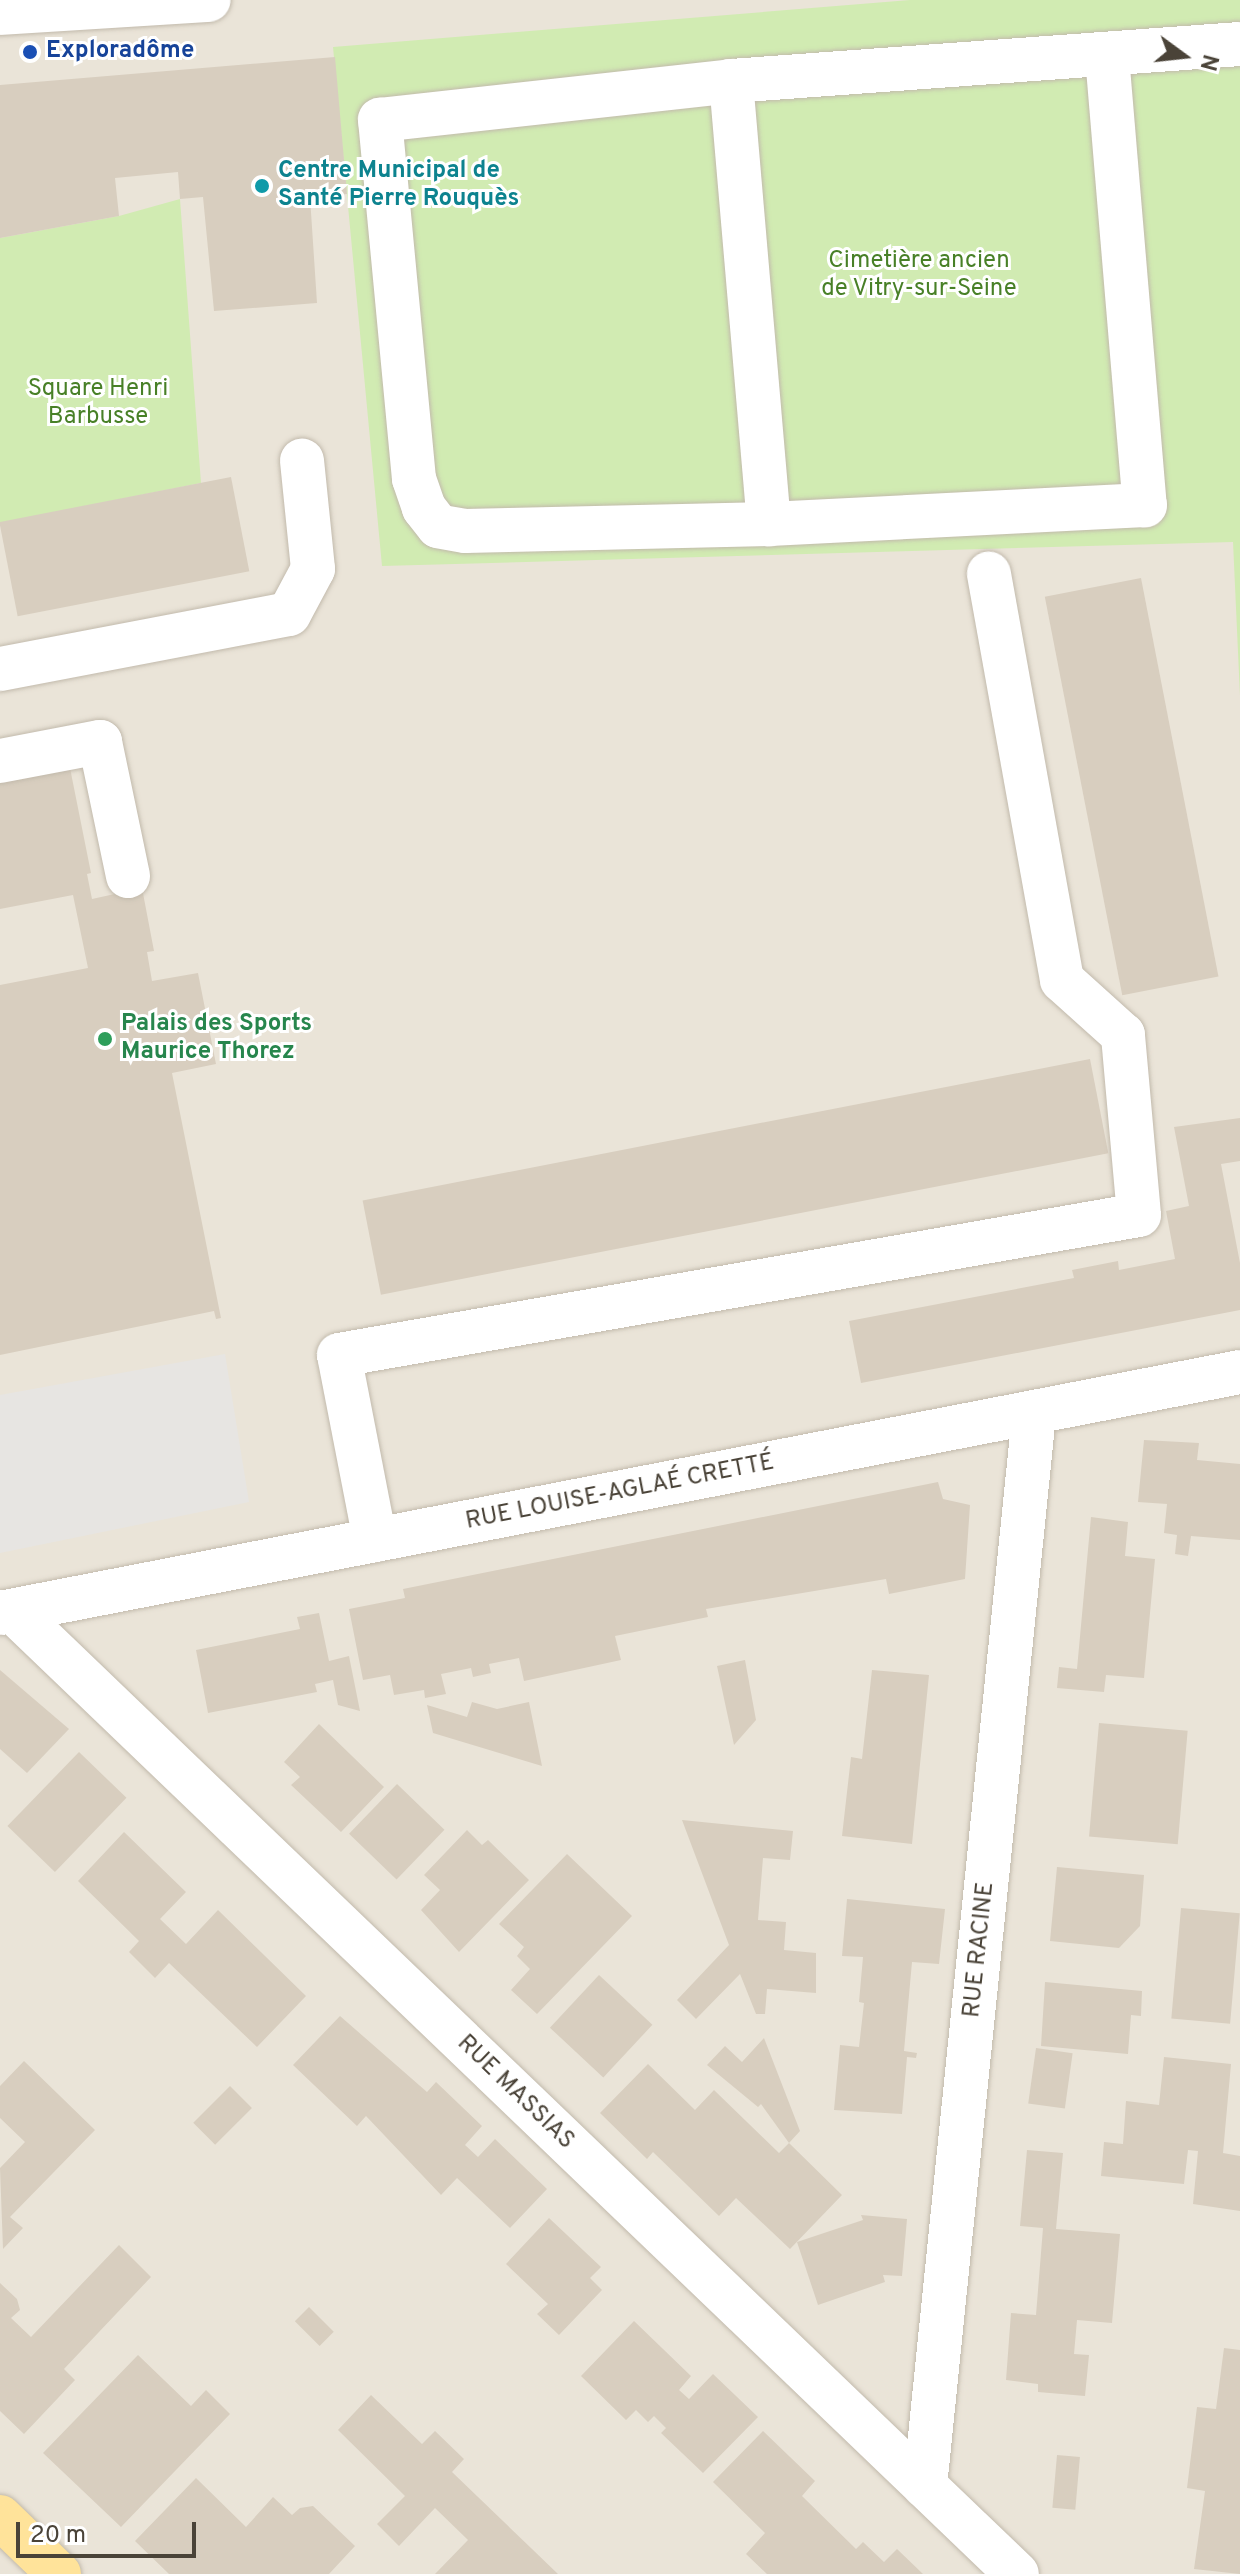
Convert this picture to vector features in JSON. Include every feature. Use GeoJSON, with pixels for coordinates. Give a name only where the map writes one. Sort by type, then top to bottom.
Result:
{"type":"FeatureCollection","features":[{"type":"Feature","properties":{"kind":"main road"},"geometry":{"type":"LineString","coordinates":[[0,2517],[59,2574]]}},
{"type":"Feature","properties":{"kind":"street"},"geometry":{"type":"LineString","coordinates":[[0,13],[209,0]]}},
{"type":"Feature","properties":{"kind":"street"},"geometry":{"type":"LineString","coordinates":[[1107,56],[1145,505],[769,524],[465,531],[438,526],[424,508],[414,479],[380,120],[731,81],[1240,44]]}},
{"type":"Feature","properties":{"kind":"street"},"geometry":{"type":"LineString","coordinates":[[731,81],[769,524]]}},
{"type":"Feature","properties":{"kind":"street"},"geometry":{"type":"LineString","coordinates":[[0,669],[289,614],[313,569],[302,461]]}},
{"type":"Feature","properties":{"kind":"street"},"geometry":{"type":"LineString","coordinates":[[375,1540],[339,1355],[1139,1215],[1123,1035],[1062,980],[989,574]]}},
{"type":"Feature","properties":{"kind":"street"},"geometry":{"type":"LineString","coordinates":[[0,761],[100,742],[128,876]]}},
{"type":"Feature","properties":{"kind":"street","name":"RUE LOUISE-AGLAÉ CRETTÉ"},"geometry":{"type":"LineString","coordinates":[[7,1612],[1240,1372]]}},
{"type":"Feature","properties":{"kind":"street","name":"RUE RACINE"},"geometry":{"type":"LineString","coordinates":[[925,2486],[1034,1414]]}},
{"type":"Feature","properties":{"kind":"street","name":"RUE MASSIAS"},"geometry":{"type":"LineString","coordinates":[[7,1612],[1017,2574]]}},
{"type":"Feature","properties":{"kind":"shaded area"},"geometry":{"type":"Polygon","coordinates":[[[0,0],[1240,0],[1240,2574],[0,2574],[0,0]]]}},
{"type":"Feature","properties":{"kind":"shaded area"},"geometry":{"type":"Polygon","coordinates":[[[225,1354],[249,1502],[0,1553],[0,1395],[225,1354]]]}},
{"type":"Feature","properties":{"kind":"green space","name":"Cimetière ancien de Vitry-sur-Seine"},"geometry":{"type":"Polygon","coordinates":[[[910,0],[1240,0],[1240,696],[1233,542],[382,566],[333,47],[910,0]]]}},
{"type":"Feature","properties":{"kind":"green space","name":"Square Henri Barbusse"},"geometry":{"type":"Polygon","coordinates":[[[180,199],[201,483],[0,523],[0,238],[119,216],[180,199]]]}},
{"type":"Feature","properties":{"kind":"building","name":"Centre Municipal de Santé Pierre Rouquès"},"geometry":{"type":"Polygon","coordinates":[[[335,57],[347,194],[310,197],[317,303],[214,311],[203,197],[180,199],[178,172],[115,178],[119,216],[0,238],[0,85],[335,57]]]}},
{"type":"Feature","properties":{"kind":"building"},"geometry":{"type":"Polygon","coordinates":[[[231,477],[249,571],[18,616],[0,522],[231,477]]]}},
{"type":"Feature","properties":{"kind":"building"},"geometry":{"type":"Polygon","coordinates":[[[1141,578],[1218,977],[1122,995],[1045,597],[1141,578]]]}},
{"type":"Feature","properties":{"kind":"building","name":"Palais des Sports Maurice Thorez"},"geometry":{"type":"Polygon","coordinates":[[[69,763],[91,873],[87,874],[92,899],[142,888],[154,951],[147,952],[152,981],[198,973],[216,1064],[172,1073],[221,1318],[216,1319],[214,1311],[0,1355],[0,985],[88,968],[73,895],[0,909],[0,777],[69,763]]]}},
{"type":"Feature","properties":{"kind":"building"},"geometry":{"type":"Polygon","coordinates":[[[1090,1059],[1108,1153],[381,1295],[363,1200],[1090,1059]]]}},
{"type":"Feature","properties":{"kind":"building"},"geometry":{"type":"Polygon","coordinates":[[[1240,1118],[1240,1161],[1221,1164],[1240,1263],[1240,1310],[861,1383],[849,1321],[1074,1278],[1072,1270],[1118,1261],[1119,1270],[1175,1259],[1166,1211],[1189,1206],[1174,1127],[1240,1118]]]}},
{"type":"Feature","properties":{"kind":"building"},"geometry":{"type":"Polygon","coordinates":[[[1144,1440],[1199,1443],[1197,1460],[1240,1464],[1240,1540],[1191,1536],[1188,1556],[1175,1554],[1177,1535],[1164,1533],[1167,1504],[1138,1502],[1144,1440]]]}},
{"type":"Feature","properties":{"kind":"building"},"geometry":{"type":"Polygon","coordinates":[[[938,1482],[943,1499],[970,1505],[965,1579],[889,1594],[886,1579],[706,1609],[708,1617],[615,1636],[621,1660],[524,1681],[519,1658],[489,1664],[491,1673],[473,1677],[471,1668],[441,1674],[446,1694],[425,1698],[424,1690],[394,1695],[390,1675],[363,1680],[349,1609],[405,1598],[403,1589],[938,1482]]]}},
{"type":"Feature","properties":{"kind":"building"},"geometry":{"type":"Polygon","coordinates":[[[1091,1517],[1128,1522],[1125,1556],[1155,1559],[1144,1678],[1106,1675],[1104,1692],[1057,1688],[1059,1667],[1077,1669],[1091,1517]]]}},
{"type":"Feature","properties":{"kind":"building"},"geometry":{"type":"Polygon","coordinates":[[[319,1613],[329,1661],[349,1656],[360,1711],[338,1705],[333,1680],[315,1684],[317,1692],[208,1713],[196,1650],[300,1629],[297,1617],[319,1613]]]}},
{"type":"Feature","properties":{"kind":"building"},"geometry":{"type":"Polygon","coordinates":[[[745,1660],[756,1720],[734,1745],[717,1666],[745,1660]]]}},
{"type":"Feature","properties":{"kind":"building"},"geometry":{"type":"Polygon","coordinates":[[[0,1670],[69,1729],[27,1773],[0,1749],[0,1670]]]}},
{"type":"Feature","properties":{"kind":"building"},"geometry":{"type":"Polygon","coordinates":[[[872,1670],[929,1675],[912,1844],[842,1836],[851,1757],[862,1759],[872,1670]]]}},
{"type":"Feature","properties":{"kind":"building"},"geometry":{"type":"Polygon","coordinates":[[[472,1702],[497,1709],[529,1702],[542,1766],[433,1733],[427,1705],[467,1717],[472,1702]]]}},
{"type":"Feature","properties":{"kind":"building"},"geometry":{"type":"Polygon","coordinates":[[[1099,1723],[1188,1731],[1178,1844],[1089,1837],[1099,1723]]]}},
{"type":"Feature","properties":{"kind":"building"},"geometry":{"type":"Polygon","coordinates":[[[319,1724],[384,1787],[341,1832],[291,1785],[300,1777],[284,1762],[319,1724]]]}},
{"type":"Feature","properties":{"kind":"building"},"geometry":{"type":"Polygon","coordinates":[[[79,1752],[126,1798],[55,1872],[7,1826],[79,1752]]]}},
{"type":"Feature","properties":{"kind":"building"},"geometry":{"type":"Polygon","coordinates":[[[397,1784],[444,1830],[397,1879],[349,1834],[397,1784]]]}},
{"type":"Feature","properties":{"kind":"building"},"geometry":{"type":"Polygon","coordinates":[[[682,1820],[793,1831],[790,1860],[763,1858],[758,1920],[786,1922],[784,1950],[816,1953],[816,1993],[767,1989],[765,2014],[756,2014],[740,1974],[696,2019],[677,2000],[729,1945],[682,1820]]]}},
{"type":"Feature","properties":{"kind":"building"},"geometry":{"type":"Polygon","coordinates":[[[467,1830],[482,1845],[488,1840],[529,1880],[459,1952],[421,1910],[440,1890],[424,1875],[467,1830]]]}},
{"type":"Feature","properties":{"kind":"building"},"geometry":{"type":"Polygon","coordinates":[[[124,1832],[186,1892],[160,1919],[186,1944],[218,1910],[306,1996],[257,2047],[169,1963],[155,1978],[129,1952],[139,1941],[78,1881],[124,1832]]]}},
{"type":"Feature","properties":{"kind":"building"},"geometry":{"type":"Polygon","coordinates":[[[567,1854],[632,1916],[537,2014],[511,1990],[530,1969],[517,1956],[524,1947],[499,1924],[567,1854]]]}},
{"type":"Feature","properties":{"kind":"building"},"geometry":{"type":"Polygon","coordinates":[[[1057,1867],[1144,1875],[1140,1926],[1119,1948],[1050,1941],[1057,1867]]]}},
{"type":"Feature","properties":{"kind":"building"},"geometry":{"type":"Polygon","coordinates":[[[847,1899],[945,1909],[939,1964],[912,1962],[904,2051],[917,2053],[916,2058],[907,2057],[902,2114],[834,2110],[840,2045],[859,2047],[864,2003],[859,2002],[863,1957],[842,1956],[847,1899]]]}},
{"type":"Feature","properties":{"kind":"building"},"geometry":{"type":"Polygon","coordinates":[[[1181,1908],[1240,1913],[1230,2024],[1171,2019],[1181,1908]]]}},
{"type":"Feature","properties":{"kind":"building"},"geometry":{"type":"Polygon","coordinates":[[[599,1975],[652,2025],[603,2077],[550,2028],[599,1975]]]}},
{"type":"Feature","properties":{"kind":"building"},"geometry":{"type":"Polygon","coordinates":[[[1045,1982],[1142,1991],[1141,2016],[1131,2015],[1128,2054],[1041,2046],[1045,1982]]]}},
{"type":"Feature","properties":{"kind":"building"},"geometry":{"type":"Polygon","coordinates":[[[340,2016],[427,2092],[436,2082],[482,2126],[465,2145],[478,2157],[495,2139],[547,2189],[510,2228],[457,2178],[441,2195],[366,2116],[357,2126],[293,2065],[340,2016]]]}},
{"type":"Feature","properties":{"kind":"building"},"geometry":{"type":"Polygon","coordinates":[[[764,2038],[800,2131],[789,2143],[761,2104],[758,2107],[707,2065],[725,2046],[742,2062],[764,2038]]]}},
{"type":"Feature","properties":{"kind":"building"},"geometry":{"type":"Polygon","coordinates":[[[1036,2048],[1073,2053],[1065,2109],[1028,2103],[1036,2048]]]}},
{"type":"Feature","properties":{"kind":"building"},"geometry":{"type":"Polygon","coordinates":[[[1164,2057],[1231,2064],[1223,2153],[1240,2156],[1240,2211],[1193,2204],[1198,2151],[1188,2150],[1184,2184],[1101,2176],[1104,2142],[1123,2144],[1126,2101],[1159,2105],[1164,2057]]]}},
{"type":"Feature","properties":{"kind":"building"},"geometry":{"type":"Polygon","coordinates":[[[24,2061],[95,2130],[10,2217],[23,2228],[3,2249],[0,2168],[25,2142],[0,2118],[0,2086],[24,2061]]]}},
{"type":"Feature","properties":{"kind":"building"},"geometry":{"type":"Polygon","coordinates":[[[648,2064],[695,2110],[714,2090],[779,2153],[789,2143],[842,2195],[790,2249],[736,2198],[719,2216],[653,2152],[647,2159],[600,2113],[648,2064]]]}},
{"type":"Feature","properties":{"kind":"building"},"geometry":{"type":"Polygon","coordinates":[[[230,2086],[252,2108],[215,2145],[193,2123],[230,2086]]]}},
{"type":"Feature","properties":{"kind":"building"},"geometry":{"type":"Polygon","coordinates":[[[1027,2150],[1063,2153],[1056,2229],[1120,2234],[1112,2323],[1077,2320],[1074,2354],[1089,2355],[1085,2396],[1038,2392],[1038,2384],[1006,2380],[1011,2313],[1036,2315],[1043,2228],[1020,2226],[1027,2150]]]}},
{"type":"Feature","properties":{"kind":"building"},"geometry":{"type":"Polygon","coordinates":[[[861,2215],[907,2219],[902,2276],[883,2275],[885,2282],[818,2305],[797,2242],[863,2220],[861,2215]]]}},
{"type":"Feature","properties":{"kind":"building"},"geometry":{"type":"Polygon","coordinates":[[[549,2218],[601,2267],[590,2278],[602,2290],[559,2335],[537,2314],[548,2304],[506,2264],[549,2218]]]}},
{"type":"Feature","properties":{"kind":"building"},"geometry":{"type":"Polygon","coordinates":[[[119,2245],[151,2277],[64,2369],[75,2380],[24,2434],[0,2411],[0,2283],[17,2299],[20,2310],[11,2318],[31,2337],[119,2245]]]}},
{"type":"Feature","properties":{"kind":"building"},"geometry":{"type":"Polygon","coordinates":[[[309,2307],[334,2332],[320,2346],[295,2321],[309,2307]]]}},
{"type":"Feature","properties":{"kind":"building"},"geometry":{"type":"Polygon","coordinates":[[[634,2321],[691,2376],[679,2390],[689,2399],[713,2374],[758,2417],[703,2473],[661,2433],[666,2428],[654,2416],[648,2422],[636,2410],[626,2420],[581,2376],[634,2321]]]}},
{"type":"Feature","properties":{"kind":"building"},"geometry":{"type":"Polygon","coordinates":[[[1224,2348],[1240,2350],[1240,2574],[1194,2569],[1205,2491],[1187,2488],[1197,2407],[1216,2409],[1224,2348]]]}},
{"type":"Feature","properties":{"kind":"building"},"geometry":{"type":"Polygon","coordinates":[[[138,2355],[191,2406],[206,2390],[230,2414],[121,2527],[43,2453],[138,2355]]]}},
{"type":"Feature","properties":{"kind":"building"},"geometry":{"type":"Polygon","coordinates":[[[371,2395],[422,2444],[435,2431],[464,2459],[452,2472],[558,2574],[435,2574],[468,2540],[435,2508],[399,2546],[377,2524],[405,2496],[338,2430],[371,2395]]]}},
{"type":"Feature","properties":{"kind":"building"},"geometry":{"type":"Polygon","coordinates":[[[763,2431],[815,2481],[802,2496],[856,2549],[863,2542],[884,2562],[897,2549],[923,2574],[767,2574],[746,2554],[765,2533],[713,2482],[763,2431]]]}},
{"type":"Feature","properties":{"kind":"building"},"geometry":{"type":"Polygon","coordinates":[[[1057,2455],[1080,2457],[1075,2510],[1052,2508],[1057,2455]]]}},
{"type":"Feature","properties":{"kind":"building"},"geometry":{"type":"Polygon","coordinates":[[[196,2478],[246,2527],[273,2497],[292,2515],[300,2508],[313,2506],[355,2546],[329,2574],[169,2574],[135,2541],[196,2478]]]}},
{"type":"Feature","properties":{"kind":"place","name":"Exploradôme"},"geometry":{"type":"Point","coordinates":[30,52]}},
{"type":"Feature","properties":{"kind":"place","name":"Centre Municipal de Santé Pierre Rouquès"},"geometry":{"type":"Point","coordinates":[262,186]}},
{"type":"Feature","properties":{"kind":"place","name":"Palais des Sports Maurice Thorez"},"geometry":{"type":"Point","coordinates":[105,1039]}}]}
